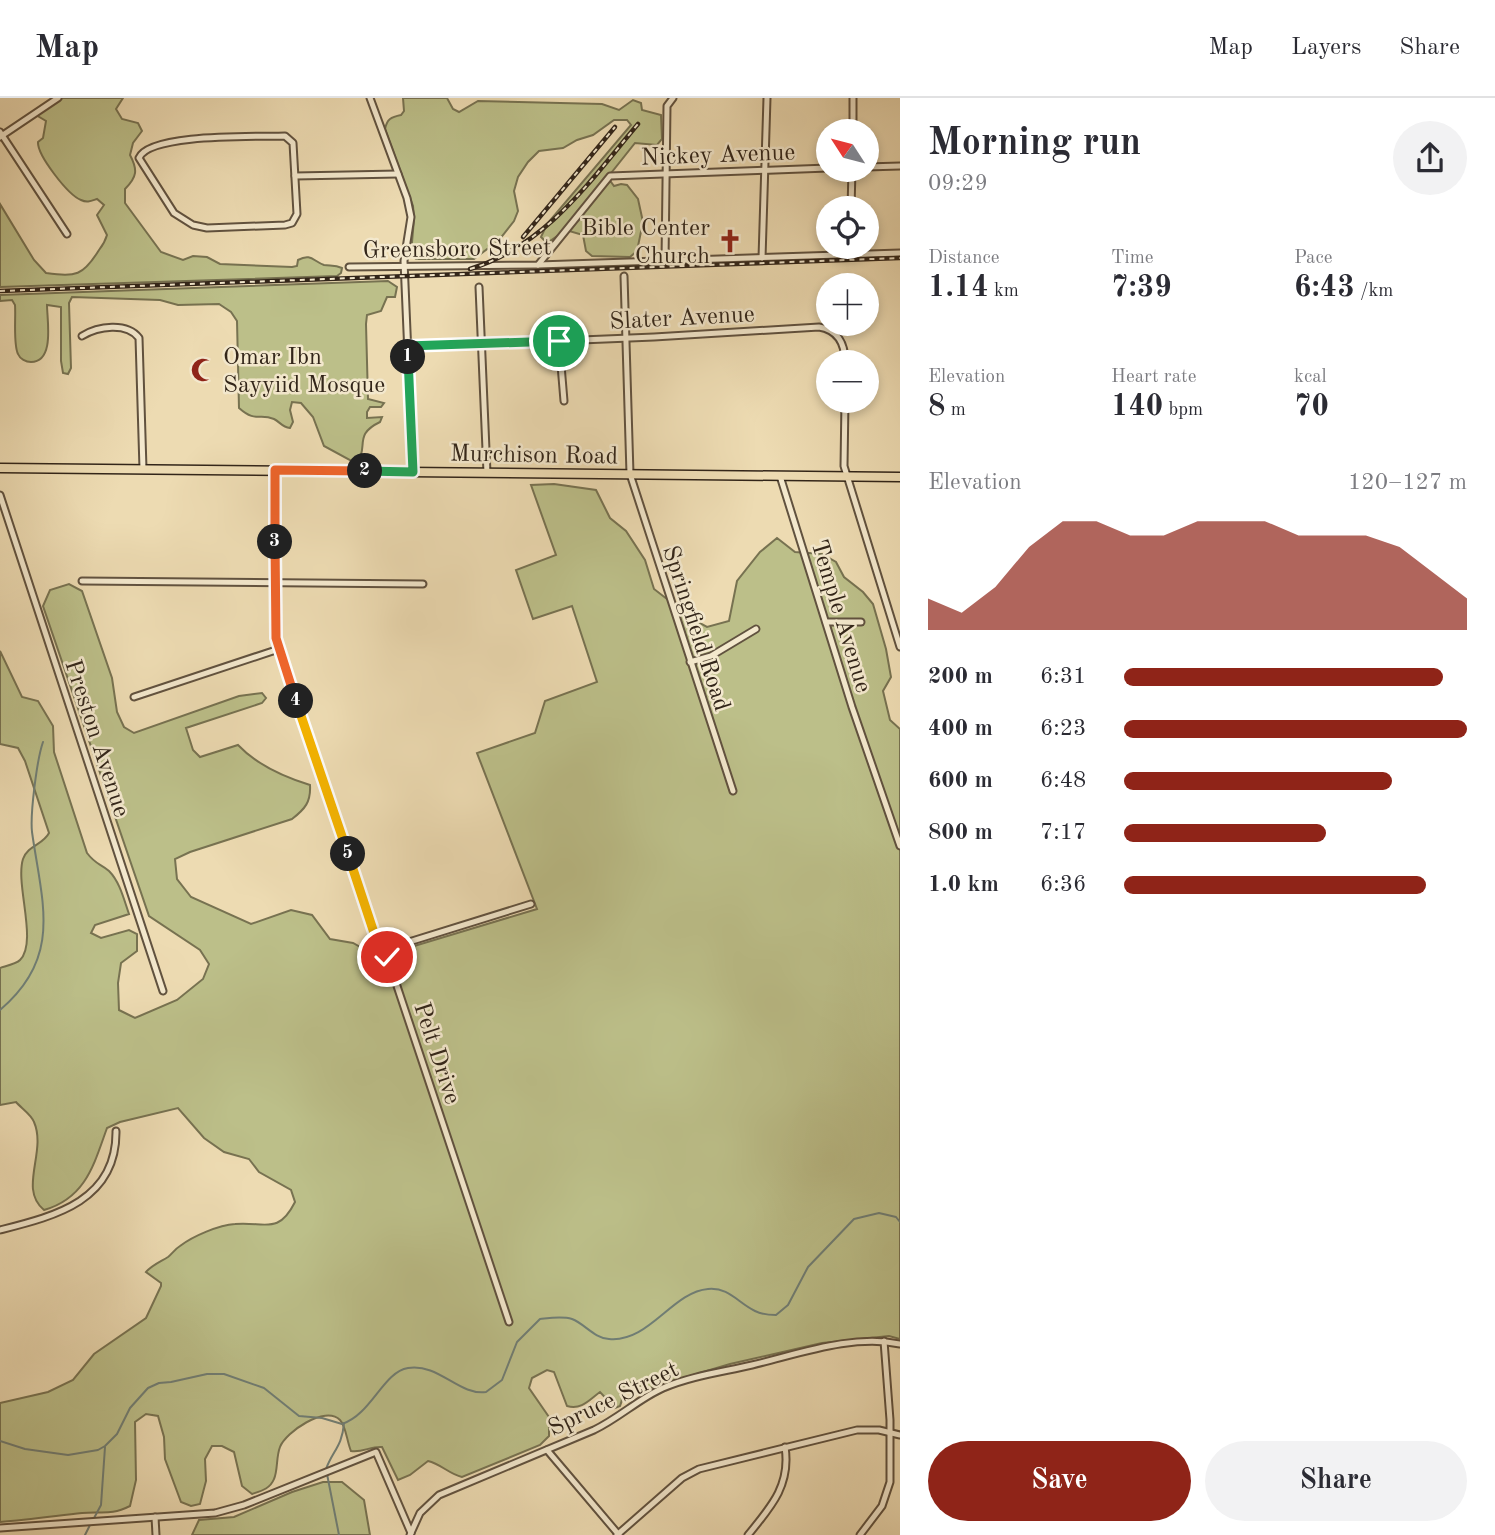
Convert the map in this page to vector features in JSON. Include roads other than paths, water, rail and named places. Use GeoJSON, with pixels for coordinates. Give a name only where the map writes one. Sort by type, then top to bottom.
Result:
{"type":"FeatureCollection","features":[{"type":"Feature","properties":{"kind":"main road","name":"Murchison Road"},"geometry":{"type":"LineString","coordinates":[[0,468],[900,477]]}},
{"type":"Feature","properties":{"kind":"street"},"geometry":{"type":"LineString","coordinates":[[58,98],[1,135],[67,234]]}},
{"type":"Feature","properties":{"kind":"street"},"geometry":{"type":"LineString","coordinates":[[370,98],[407,198],[411,217],[404,266],[413,472]]}},
{"type":"Feature","properties":{"kind":"street"},"geometry":{"type":"LineString","coordinates":[[665,261],[667,106],[673,98]]}},
{"type":"Feature","properties":{"kind":"street"},"geometry":{"type":"LineString","coordinates":[[762,258],[767,98]]}},
{"type":"Feature","properties":{"kind":"street"},"geometry":{"type":"LineString","coordinates":[[853,98],[853,119]]}},
{"type":"Feature","properties":{"kind":"street"},"geometry":{"type":"LineString","coordinates":[[285,136],[293,143],[295,176],[297,214],[292,223],[200,227],[186,222],[174,213],[139,158],[146,149],[174,141],[285,136]]}},
{"type":"Feature","properties":{"kind":"street"},"geometry":{"type":"LineString","coordinates":[[879,167],[900,166]]}},
{"type":"Feature","properties":{"kind":"street","name":"Nickey Avenue"},"geometry":{"type":"LineString","coordinates":[[538,265],[610,176],[816,169]]}},
{"type":"Feature","properties":{"kind":"street"},"geometry":{"type":"LineString","coordinates":[[295,176],[398,174]]}},
{"type":"Feature","properties":{"kind":"street","name":"Greensboro Street"},"geometry":{"type":"LineString","coordinates":[[879,254],[900,253]]}},
{"type":"Feature","properties":{"kind":"street","name":"Greensboro Street"},"geometry":{"type":"LineString","coordinates":[[349,267],[538,265],[816,256]]}},
{"type":"Feature","properties":{"kind":"street","name":"Springfield Road"},"geometry":{"type":"LineString","coordinates":[[624,276],[630,474],[733,791]]}},
{"type":"Feature","properties":{"kind":"street"},"geometry":{"type":"LineString","coordinates":[[478,286],[487,472]]}},
{"type":"Feature","properties":{"kind":"street","name":"Slater Avenue"},"geometry":{"type":"LineString","coordinates":[[407,346],[626,338],[812,327],[833,330],[844,350]]}},
{"type":"Feature","properties":{"kind":"street"},"geometry":{"type":"LineString","coordinates":[[82,336],[93,329],[126,328],[139,338],[143,469]]}},
{"type":"Feature","properties":{"kind":"street"},"geometry":{"type":"LineString","coordinates":[[559,341],[564,401]]}},
{"type":"Feature","properties":{"kind":"street"},"geometry":{"type":"LineString","coordinates":[[845,413],[844,466],[900,647]]}},
{"type":"Feature","properties":{"kind":"street","name":"Pelt Drive"},"geometry":{"type":"LineString","coordinates":[[275,470],[276,631],[279,649],[380,951],[388,959],[509,1322]]}},
{"type":"Feature","properties":{"kind":"street","name":"Temple Avenue"},"geometry":{"type":"LineString","coordinates":[[780,476],[852,707],[900,846]]}},
{"type":"Feature","properties":{"kind":"street","name":"Preston Avenue"},"geometry":{"type":"LineString","coordinates":[[0,495],[163,991]]}},
{"type":"Feature","properties":{"kind":"street"},"geometry":{"type":"LineString","coordinates":[[82,581],[423,584]]}},
{"type":"Feature","properties":{"kind":"street"},"geometry":{"type":"LineString","coordinates":[[826,622],[861,622]]}},
{"type":"Feature","properties":{"kind":"street"},"geometry":{"type":"LineString","coordinates":[[690,662],[711,656],[756,629]]}},
{"type":"Feature","properties":{"kind":"street"},"geometry":{"type":"LineString","coordinates":[[134,697],[279,649]]}},
{"type":"Feature","properties":{"kind":"street"},"geometry":{"type":"LineString","coordinates":[[380,951],[531,904]]}},
{"type":"Feature","properties":{"kind":"street"},"geometry":{"type":"LineString","coordinates":[[0,1230],[61,1212],[94,1191],[106,1176],[112,1162],[116,1131]]}},
{"type":"Feature","properties":{"kind":"street"},"geometry":{"type":"LineString","coordinates":[[860,1535],[882,1506],[889,1489],[890,1432],[884,1341]]}},
{"type":"Feature","properties":{"kind":"street","name":"Spruce Street"},"geometry":{"type":"LineString","coordinates":[[410,1534],[420,1513],[439,1495],[608,1424],[654,1392],[684,1381],[843,1344],[884,1341],[900,1344]]}},
{"type":"Feature","properties":{"kind":"street"},"geometry":{"type":"LineString","coordinates":[[547,1450],[618,1535],[689,1474],[709,1465],[857,1430],[900,1435]]}},
{"type":"Feature","properties":{"kind":"street"},"geometry":{"type":"LineString","coordinates":[[748,1535],[781,1491],[787,1466],[785,1447]]}},
{"type":"Feature","properties":{"kind":"street"},"geometry":{"type":"LineString","coordinates":[[0,1528],[226,1510],[376,1452],[410,1534]]}},
{"type":"Feature","properties":{"kind":"street"},"geometry":{"type":"LineString","coordinates":[[155,1517],[156,1535]]}},
{"type":"Feature","properties":{"kind":"waterway"},"geometry":{"type":"LineString","coordinates":[[0,1010],[20,990],[33,970],[40,949],[43,906],[32,824],[36,773],[43,742]]}},
{"type":"Feature","properties":{"kind":"waterway"},"geometry":{"type":"LineString","coordinates":[[0,1441],[25,1449],[68,1455],[98,1450],[117,1434],[130,1408],[148,1388],[159,1383],[207,1374],[224,1374],[264,1388],[299,1416],[322,1418],[342,1424],[361,1412],[391,1377],[408,1368],[429,1370],[467,1389],[486,1392],[502,1380],[517,1342],[540,1319],[568,1318],[604,1338],[623,1338],[648,1326],[695,1292],[708,1289],[722,1290],[757,1312],[776,1315],[788,1305],[808,1267],[854,1219],[879,1213],[896,1217],[900,1222]]}},
{"type":"Feature","properties":{"kind":"waterway"},"geometry":{"type":"LineString","coordinates":[[326,1469],[339,1443],[344,1423]]}},
{"type":"Feature","properties":{"kind":"waterway"},"geometry":{"type":"LineString","coordinates":[[93,1520],[101,1505],[105,1447]]}},
{"type":"Feature","properties":{"kind":"waterway"},"geometry":{"type":"LineString","coordinates":[[327,1474],[339,1535]]}},
{"type":"Feature","properties":{"kind":"waterway"},"geometry":{"type":"LineString","coordinates":[[85,1535],[90,1525]]}},
{"type":"Feature","properties":{"kind":"railway"},"geometry":{"type":"LineString","coordinates":[[470,269],[497,259],[544,228],[584,189],[638,124]]}},
{"type":"Feature","properties":{"kind":"railway"},"geometry":{"type":"LineString","coordinates":[[523,237],[615,127]]}},
{"type":"Feature","properties":{"kind":"railway"},"geometry":{"type":"LineString","coordinates":[[0,291],[900,258]]}},
{"type":"Feature","properties":{"kind":"place","name":"Bible Center Church"},"geometry":{"type":"Point","coordinates":[730,241]}},
{"type":"Feature","properties":{"kind":"place","name":"Omar Ibn Sayyiid Mosque"},"geometry":{"type":"Point","coordinates":[203,370]}}]}
